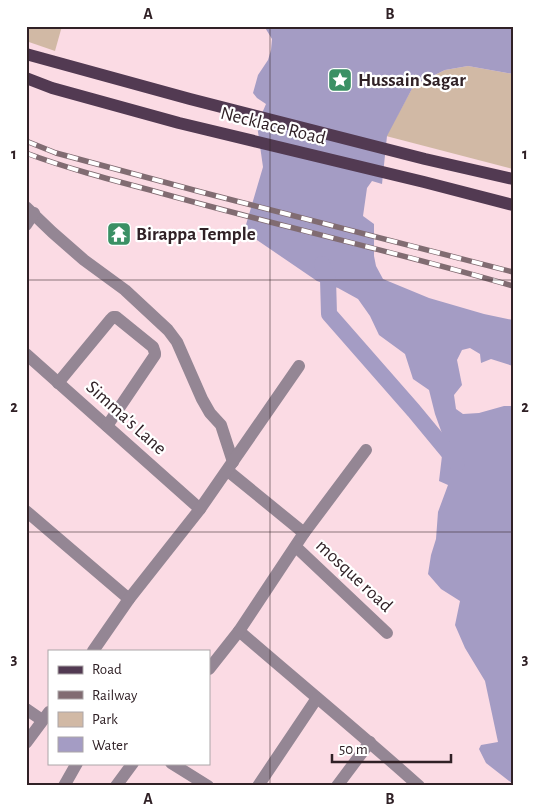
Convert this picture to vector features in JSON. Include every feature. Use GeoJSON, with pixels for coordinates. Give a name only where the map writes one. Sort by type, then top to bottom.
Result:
{"type":"FeatureCollection","features":[{"type":"Feature","properties":{"kind":"main road","name":"Necklace Road"},"geometry":{"type":"LineString","coordinates":[[26,54],[190,99],[425,159],[513,179]]}},
{"type":"Feature","properties":{"kind":"main road","name":"Necklace Road"},"geometry":{"type":"LineString","coordinates":[[26,78],[52,88],[179,123],[513,205]]}},
{"type":"Feature","properties":{"kind":"street"},"geometry":{"type":"LineString","coordinates":[[26,225],[30,210]]}},
{"type":"Feature","properties":{"kind":"street"},"geometry":{"type":"LineString","coordinates":[[30,210],[77,254],[125,290],[168,330],[178,342],[202,399],[210,413],[221,425],[230,466]]}},
{"type":"Feature","properties":{"kind":"street"},"geometry":{"type":"LineString","coordinates":[[58,382],[113,317],[116,317],[153,347],[155,355],[107,426]]}},
{"type":"Feature","properties":{"kind":"street","name":"Simma's Lane"},"geometry":{"type":"LineString","coordinates":[[26,354],[200,509]]}},
{"type":"Feature","properties":{"kind":"street"},"geometry":{"type":"LineString","coordinates":[[94,650],[129,600],[200,509],[299,366]]}},
{"type":"Feature","properties":{"kind":"street"},"geometry":{"type":"LineString","coordinates":[[210,668],[239,631],[304,533],[366,450]]}},
{"type":"Feature","properties":{"kind":"street","name":"mosque road"},"geometry":{"type":"LineString","coordinates":[[230,466],[304,533]]}},
{"type":"Feature","properties":{"kind":"street"},"geometry":{"type":"LineString","coordinates":[[26,510],[129,600]]}},
{"type":"Feature","properties":{"kind":"street","name":"mosque road"},"geometry":{"type":"LineString","coordinates":[[296,547],[387,633]]}},
{"type":"Feature","properties":{"kind":"street"},"geometry":{"type":"LineString","coordinates":[[239,631],[419,786]]}},
{"type":"Feature","properties":{"kind":"street"},"geometry":{"type":"LineString","coordinates":[[258,786],[317,698]]}},
{"type":"Feature","properties":{"kind":"street"},"geometry":{"type":"LineString","coordinates":[[26,709],[45,716],[26,743]]}},
{"type":"Feature","properties":{"kind":"street"},"geometry":{"type":"LineString","coordinates":[[337,786],[370,742]]}},
{"type":"Feature","properties":{"kind":"street"},"geometry":{"type":"LineString","coordinates":[[64,786],[77,764]]}},
{"type":"Feature","properties":{"kind":"street"},"geometry":{"type":"LineString","coordinates":[[116,786],[132,764]]}},
{"type":"Feature","properties":{"kind":"street"},"geometry":{"type":"LineString","coordinates":[[173,764],[192,781],[208,786]]}},
{"type":"Feature","properties":{"kind":"green space"},"geometry":{"type":"Polygon","coordinates":[[[26,26],[62,26],[55,51],[26,41],[26,26]]]}},
{"type":"Feature","properties":{"kind":"green space"},"geometry":{"type":"Polygon","coordinates":[[[468,66],[513,74],[513,169],[386,136],[414,85],[445,70],[468,66]]]}},
{"type":"Feature","properties":{"kind":"water"},"geometry":{"type":"Polygon","coordinates":[[[264,26],[513,26],[513,74],[468,66],[445,70],[414,85],[387,136],[382,184],[372,181],[367,188],[363,216],[374,224],[374,256],[376,266],[383,279],[429,298],[484,314],[513,320],[513,366],[491,359],[481,363],[480,354],[470,348],[462,350],[457,360],[462,385],[454,395],[456,409],[463,414],[479,413],[504,406],[513,406],[513,784],[486,763],[479,749],[481,745],[498,742],[485,681],[465,648],[455,625],[460,601],[441,589],[428,574],[436,539],[438,512],[448,485],[439,481],[444,439],[429,390],[413,379],[405,354],[379,335],[370,316],[358,299],[338,288],[317,281],[254,238],[245,228],[263,167],[257,125],[266,104],[253,93],[258,75],[268,60],[271,50],[272,39],[264,26]]]}},
{"type":"Feature","properties":{"kind":"waterway"},"geometry":{"type":"LineString","coordinates":[[322,264],[328,279],[329,314],[457,463]]}},
{"type":"Feature","properties":{"kind":"railway"},"geometry":{"type":"LineString","coordinates":[[26,141],[56,153],[513,272]]}},
{"type":"Feature","properties":{"kind":"railway"},"geometry":{"type":"LineString","coordinates":[[26,153],[56,164],[103,177],[513,286]]}},
{"type":"Feature","properties":{"kind":"place","name":"Hussain Sagar"},"geometry":{"type":"Point","coordinates":[340,80]}},
{"type":"Feature","properties":{"kind":"place","name":"Birappa Temple"},"geometry":{"type":"Point","coordinates":[119,234]}}]}
